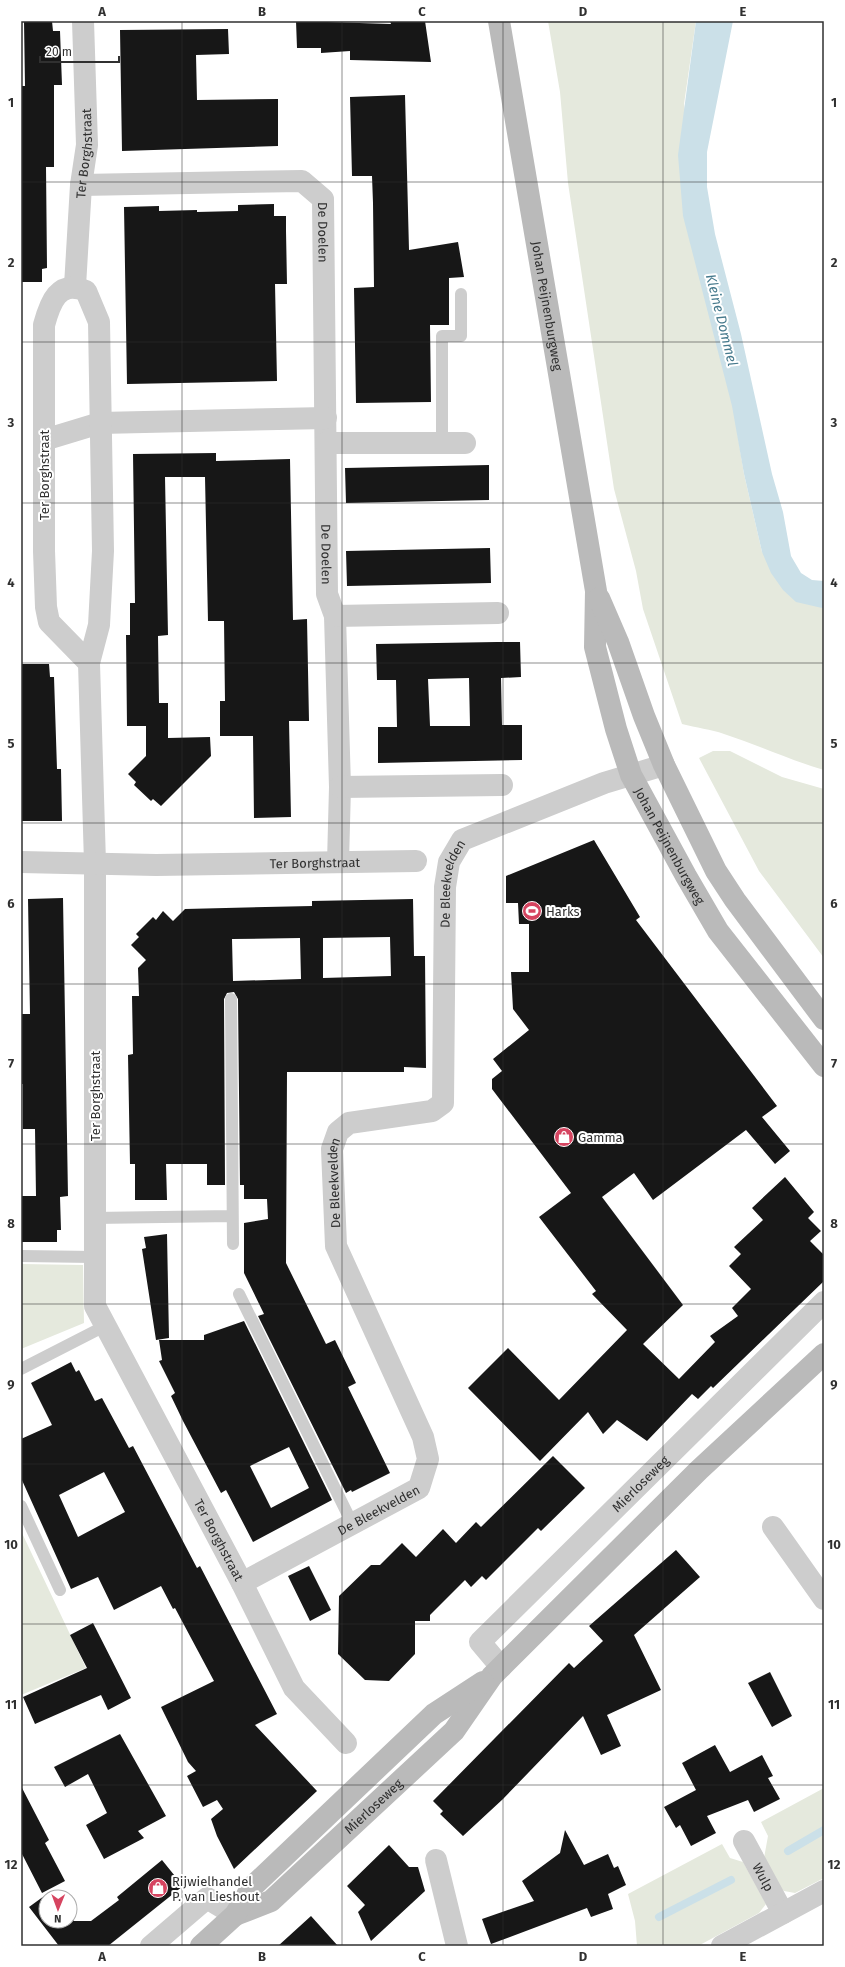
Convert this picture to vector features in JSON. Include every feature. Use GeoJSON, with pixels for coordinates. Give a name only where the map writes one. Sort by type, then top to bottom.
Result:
{"type":"FeatureCollection","features":[{"type":"Feature","properties":{"kind":"main road","name":"Johan Peijnenburgweg"},"geometry":{"type":"LineString","coordinates":[[499,21],[596,591],[595,647],[616,729],[631,774],[686,876],[718,931],[824,1066]]}},
{"type":"Feature","properties":{"kind":"main road","name":"Johan Peijnenburgweg"},"geometry":{"type":"LineString","coordinates":[[596,591],[618,642],[644,716],[664,764],[716,871],[735,900],[824,1019]]}},
{"type":"Feature","properties":{"kind":"main road","name":"Mierloseweg"},"geometry":{"type":"LineString","coordinates":[[201,1946],[235,1915],[271,1901],[454,1731],[497,1671],[699,1470],[824,1354]]}},
{"type":"Feature","properties":{"kind":"street","name":"Ter Borghstraat"},"geometry":{"type":"LineString","coordinates":[[75,286],[81,185],[87,145],[83,21]]}},
{"type":"Feature","properties":{"kind":"street","name":"De Doelen"},"geometry":{"type":"LineString","coordinates":[[81,185],[302,181],[323,199],[327,594],[335,616],[340,787],[338,862]]}},
{"type":"Feature","properties":{"kind":"street","name":"Ter Borghstraat"},"geometry":{"type":"LineString","coordinates":[[88,663],[49,622],[46,607],[44,551],[44,325],[50,304],[61,290],[75,286],[86,291],[99,322],[103,551],[99,625],[88,663],[95,863],[95,1306],[242,1583],[294,1688],[346,1743]]}},
{"type":"Feature","properties":{"kind":"street"},"geometry":{"type":"LineString","coordinates":[[44,440],[100,423],[326,418]]}},
{"type":"Feature","properties":{"kind":"street"},"geometry":{"type":"LineString","coordinates":[[326,443],[465,443]]}},
{"type":"Feature","properties":{"kind":"street"},"geometry":{"type":"LineString","coordinates":[[335,616],[498,613]]}},
{"type":"Feature","properties":{"kind":"street","name":"De Bleekvelden"},"geometry":{"type":"LineString","coordinates":[[242,1583],[419,1488],[428,1459],[423,1437],[336,1246],[332,1149],[338,1132],[349,1123],[432,1111],[443,1103],[445,887],[449,862],[462,840],[604,783],[664,764]]}},
{"type":"Feature","properties":{"kind":"street"},"geometry":{"type":"LineString","coordinates":[[340,787],[502,786]]}},
{"type":"Feature","properties":{"kind":"street","name":"Ter Borghstraat"},"geometry":{"type":"LineString","coordinates":[[95,863],[156,865],[416,861]]}},
{"type":"Feature","properties":{"kind":"street"},"geometry":{"type":"LineString","coordinates":[[21,862],[95,863]]}},
{"type":"Feature","properties":{"kind":"street","name":"Mierloseweg"},"geometry":{"type":"LineString","coordinates":[[497,1671],[480,1642],[824,1302]]}},
{"type":"Feature","properties":{"kind":"street"},"geometry":{"type":"LineString","coordinates":[[773,1527],[822,1591]]}},
{"type":"Feature","properties":{"kind":"street","name":"Wulp"},"geometry":{"type":"LineString","coordinates":[[744,1841],[783,1913]]}},
{"type":"Feature","properties":{"kind":"street"},"geometry":{"type":"LineString","coordinates":[[436,1860],[457,1946]]}},
{"type":"Feature","properties":{"kind":"street"},"geometry":{"type":"LineString","coordinates":[[722,1946],[824,1891]]}},
{"type":"Feature","properties":{"kind":"street"},"geometry":{"type":"LineString","coordinates":[[151,1946],[207,1898],[235,1915]]}},
{"type":"Feature","properties":{"kind":"lane"},"geometry":{"type":"LineString","coordinates":[[442,443],[442,336],[461,336],[461,294]]}},
{"type":"Feature","properties":{"kind":"lane"},"geometry":{"type":"LineString","coordinates":[[231,999],[233,1244]]}},
{"type":"Feature","properties":{"kind":"lane"},"geometry":{"type":"LineString","coordinates":[[94,1218],[232,1216]]}},
{"type":"Feature","properties":{"kind":"lane"},"geometry":{"type":"LineString","coordinates":[[21,1256],[94,1257]]}},
{"type":"Feature","properties":{"kind":"lane"},"geometry":{"type":"LineString","coordinates":[[239,1294],[352,1523]]}},
{"type":"Feature","properties":{"kind":"lane"},"geometry":{"type":"LineString","coordinates":[[21,1369],[105,1326]]}},
{"type":"Feature","properties":{"kind":"lane"},"geometry":{"type":"LineString","coordinates":[[21,1506],[60,1590]]}},
{"type":"Feature","properties":{"kind":"shaded area"},"geometry":{"type":"Polygon","coordinates":[[[548,21],[696,21],[684,104],[744,474],[762,552],[822,608],[824,608],[824,770],[719,732],[682,724],[643,609],[636,571],[614,489],[568,183],[560,92],[548,21]]]}},
{"type":"Feature","properties":{"kind":"shaded area"},"geometry":{"type":"Polygon","coordinates":[[[713,751],[730,751],[782,777],[824,789],[824,958],[759,871],[699,758],[713,751]]]}},
{"type":"Feature","properties":{"kind":"shaded area"},"geometry":{"type":"Polygon","coordinates":[[[21,1264],[83,1265],[84,1323],[21,1349],[21,1264]]]}},
{"type":"Feature","properties":{"kind":"shaded area"},"geometry":{"type":"Polygon","coordinates":[[[21,1531],[86,1668],[21,1695],[21,1531]]]}},
{"type":"Feature","properties":{"kind":"shaded area"},"geometry":{"type":"Polygon","coordinates":[[[824,1788],[824,1878],[795,1893],[784,1891],[778,1886],[764,1858],[768,1836],[761,1822],[824,1788]]]}},
{"type":"Feature","properties":{"kind":"shaded area"},"geometry":{"type":"Polygon","coordinates":[[[722,1844],[730,1858],[743,1862],[766,1904],[759,1913],[698,1946],[637,1946],[635,1921],[628,1894],[722,1844]]]}},
{"type":"Feature","properties":{"kind":"water","name":"Kleine Dommel"},"geometry":{"type":"Polygon","coordinates":[[[696,21],[733,21],[707,152],[707,187],[715,234],[741,334],[772,474],[783,512],[791,556],[801,573],[812,580],[824,581],[824,608],[796,602],[783,590],[771,573],[762,552],[744,474],[732,406],[683,216],[678,155],[696,21]]]}},
{"type":"Feature","properties":{"kind":"building"},"geometry":{"type":"Polygon","coordinates":[[[24,21],[52,21],[53,31],[60,31],[62,85],[54,85],[54,167],[46,167],[47,268],[42,269],[42,282],[21,282],[21,86],[25,86],[24,21]]]}},
{"type":"Feature","properties":{"kind":"building"},"geometry":{"type":"Polygon","coordinates":[[[296,21],[391,24],[390,21],[425,21],[431,62],[350,60],[350,51],[321,53],[321,48],[297,48],[296,21]]]}},
{"type":"Feature","properties":{"kind":"building"},"geometry":{"type":"Polygon","coordinates":[[[228,29],[229,54],[196,55],[197,100],[278,99],[278,146],[122,151],[120,30],[228,29]]]}},
{"type":"Feature","properties":{"kind":"building"},"geometry":{"type":"Polygon","coordinates":[[[405,95],[409,250],[458,242],[464,277],[449,278],[449,325],[430,325],[431,402],[356,403],[354,288],[374,287],[373,203],[372,176],[352,176],[350,97],[405,95]]]}},
{"type":"Feature","properties":{"kind":"building"},"geometry":{"type":"Polygon","coordinates":[[[274,204],[274,216],[286,216],[287,284],[275,284],[277,381],[127,384],[124,207],[159,206],[159,211],[197,210],[197,212],[238,211],[238,205],[274,204]]]}},
{"type":"Feature","properties":{"kind":"building"},"geometry":{"type":"Polygon","coordinates":[[[216,453],[216,461],[290,459],[293,620],[307,619],[309,721],[289,721],[291,817],[254,818],[253,736],[220,736],[220,701],[225,701],[224,621],[208,621],[205,477],[165,477],[168,635],[158,636],[159,703],[168,703],[168,738],[210,737],[211,756],[161,806],[153,799],[151,801],[134,785],[136,782],[128,774],[146,756],[146,726],[127,726],[126,635],[130,635],[130,603],[135,603],[133,454],[216,453]]]}},
{"type":"Feature","properties":{"kind":"building"},"geometry":{"type":"Polygon","coordinates":[[[489,465],[489,500],[346,503],[345,468],[489,465]]]}},
{"type":"Feature","properties":{"kind":"building"},"geometry":{"type":"Polygon","coordinates":[[[490,548],[491,583],[347,586],[346,551],[490,548]]]}},
{"type":"Feature","properties":{"kind":"building"},"geometry":{"type":"Polygon","coordinates":[[[520,642],[521,677],[501,678],[502,725],[522,725],[522,760],[378,763],[378,727],[397,727],[396,680],[377,680],[376,644],[520,642]],[[469,678],[428,679],[430,726],[470,726],[469,678]]]}},
{"type":"Feature","properties":{"kind":"building"},"geometry":{"type":"Polygon","coordinates":[[[21,664],[49,664],[50,677],[54,677],[57,769],[61,769],[62,821],[21,821],[21,664]]]}},
{"type":"Feature","properties":{"kind":"building"},"geometry":{"type":"Polygon","coordinates":[[[594,840],[640,917],[636,920],[777,1106],[762,1117],[790,1151],[775,1164],[746,1130],[653,1200],[634,1173],[602,1197],[683,1305],[643,1344],[679,1379],[715,1342],[710,1336],[738,1316],[732,1308],[751,1289],[729,1266],[741,1254],[734,1247],[763,1220],[752,1208],[785,1177],[814,1212],[808,1218],[821,1231],[810,1241],[824,1255],[824,1281],[713,1388],[711,1386],[698,1399],[692,1394],[647,1441],[617,1420],[603,1434],[588,1412],[540,1461],[468,1388],[508,1348],[559,1400],[627,1330],[592,1294],[596,1291],[539,1217],[571,1193],[492,1089],[492,1079],[502,1071],[493,1059],[529,1030],[513,1009],[511,972],[529,972],[529,924],[519,924],[518,903],[506,903],[506,876],[594,840]]]}},
{"type":"Feature","properties":{"kind":"building"},"geometry":{"type":"Polygon","coordinates":[[[63,898],[68,1196],[60,1197],[61,1230],[57,1230],[57,1242],[21,1242],[21,1196],[36,1196],[35,1129],[23,1129],[23,1084],[21,1084],[21,1014],[30,1014],[28,899],[63,898]]]}},
{"type":"Feature","properties":{"kind":"building"},"geometry":{"type":"Polygon","coordinates":[[[413,899],[414,956],[425,956],[426,1068],[404,1067],[404,1072],[287,1072],[286,1263],[326,1344],[335,1340],[356,1383],[348,1387],[390,1473],[352,1492],[351,1490],[346,1493],[258,1316],[264,1314],[244,1273],[244,1223],[268,1219],[267,1199],[244,1199],[244,1185],[240,1185],[238,999],[234,992],[227,993],[224,999],[225,1185],[207,1185],[207,1164],[166,1164],[167,1200],[135,1200],[135,1164],[130,1164],[128,1055],[133,1054],[132,996],[139,996],[138,968],[146,960],[131,945],[139,937],[136,934],[153,917],[156,920],[163,911],[173,921],[185,909],[312,906],[312,901],[413,899]],[[390,937],[323,938],[323,978],[391,976],[390,937]],[[300,938],[232,939],[233,981],[301,979],[300,938]]]}},
{"type":"Feature","properties":{"kind":"building"},"geometry":{"type":"Polygon","coordinates":[[[167,1234],[169,1338],[156,1340],[142,1249],[146,1248],[144,1237],[167,1234]]]}},
{"type":"Feature","properties":{"kind":"building"},"geometry":{"type":"Polygon","coordinates":[[[244,1321],[332,1500],[253,1542],[226,1490],[221,1493],[183,1421],[171,1396],[175,1393],[159,1361],[162,1360],[159,1340],[204,1340],[204,1335],[244,1321]],[[289,1447],[250,1466],[271,1508],[309,1488],[289,1447]]]}},
{"type":"Feature","properties":{"kind":"building"},"geometry":{"type":"Polygon","coordinates":[[[71,1362],[76,1372],[79,1370],[95,1401],[102,1398],[129,1448],[133,1446],[197,1568],[200,1566],[277,1714],[255,1725],[317,1791],[234,1869],[217,1836],[211,1819],[223,1809],[217,1800],[203,1807],[187,1776],[196,1771],[188,1762],[161,1707],[214,1681],[175,1608],[173,1609],[161,1586],[114,1610],[98,1577],[71,1589],[21,1478],[21,1439],[52,1425],[31,1383],[71,1362]],[[104,1472],[59,1495],[78,1537],[125,1512],[104,1472]]]}},
{"type":"Feature","properties":{"kind":"building"},"geometry":{"type":"Polygon","coordinates":[[[553,1456],[585,1488],[541,1531],[538,1528],[486,1580],[482,1576],[471,1587],[465,1580],[430,1615],[430,1621],[415,1621],[415,1654],[389,1681],[365,1680],[338,1654],[339,1596],[371,1565],[380,1565],[402,1543],[416,1557],[443,1529],[456,1543],[476,1522],[481,1527],[553,1456]]]}},
{"type":"Feature","properties":{"kind":"building"},"geometry":{"type":"Polygon","coordinates":[[[676,1550],[700,1577],[634,1635],[661,1690],[607,1715],[621,1746],[601,1755],[583,1716],[503,1799],[463,1836],[440,1814],[443,1811],[433,1801],[569,1663],[574,1668],[603,1641],[589,1626],[676,1550]]]}},
{"type":"Feature","properties":{"kind":"building"},"geometry":{"type":"Polygon","coordinates":[[[309,1566],[331,1610],[310,1621],[288,1576],[309,1566]]]}},
{"type":"Feature","properties":{"kind":"building"},"geometry":{"type":"Polygon","coordinates":[[[93,1623],[131,1698],[108,1710],[101,1695],[35,1724],[23,1697],[87,1668],[70,1635],[93,1623]]]}},
{"type":"Feature","properties":{"kind":"building"},"geometry":{"type":"Polygon","coordinates":[[[770,1672],[792,1716],[772,1727],[748,1683],[770,1672]]]}},
{"type":"Feature","properties":{"kind":"building"},"geometry":{"type":"Polygon","coordinates":[[[120,1734],[166,1816],[138,1831],[144,1838],[104,1859],[86,1825],[107,1813],[88,1774],[65,1787],[54,1767],[120,1734]]]}},
{"type":"Feature","properties":{"kind":"building"},"geometry":{"type":"Polygon","coordinates":[[[715,1745],[730,1772],[762,1755],[773,1776],[768,1778],[780,1799],[754,1812],[748,1800],[707,1816],[716,1833],[691,1846],[680,1825],[676,1828],[664,1807],[696,1790],[682,1763],[715,1745]]]}},
{"type":"Feature","properties":{"kind":"building"},"geometry":{"type":"Polygon","coordinates":[[[21,1786],[49,1840],[45,1843],[65,1881],[50,1889],[40,1889],[21,1852],[21,1786]]]}},
{"type":"Feature","properties":{"kind":"building"},"geometry":{"type":"Polygon","coordinates":[[[565,1830],[584,1865],[608,1854],[614,1868],[618,1866],[626,1885],[608,1894],[613,1909],[591,1917],[587,1908],[491,1944],[482,1919],[534,1901],[522,1881],[560,1853],[565,1830]]]}},
{"type":"Feature","properties":{"kind":"building"},"geometry":{"type":"Polygon","coordinates":[[[389,1845],[409,1867],[418,1867],[425,1891],[371,1941],[358,1912],[365,1905],[347,1886],[389,1845]]]}},
{"type":"Feature","properties":{"kind":"building"},"geometry":{"type":"Polygon","coordinates":[[[162,1860],[183,1886],[108,1946],[59,1946],[46,1929],[78,1929],[78,1921],[91,1921],[119,1900],[117,1897],[162,1860]]]}},
{"type":"Feature","properties":{"kind":"building"},"geometry":{"type":"Polygon","coordinates":[[[38,1900],[38,1919],[29,1907],[38,1900]]]}},
{"type":"Feature","properties":{"kind":"building"},"geometry":{"type":"Polygon","coordinates":[[[311,1916],[338,1946],[278,1946],[311,1916]]]}},
{"type":"Feature","properties":{"kind":"waterway"},"geometry":{"type":"LineString","coordinates":[[788,1851],[824,1830]]}},
{"type":"Feature","properties":{"kind":"waterway"},"geometry":{"type":"LineString","coordinates":[[659,1917],[731,1880]]}},
{"type":"Feature","properties":{"kind":"place","name":"Harks"},"geometry":{"type":"Point","coordinates":[532,911]}},
{"type":"Feature","properties":{"kind":"place","name":"Gamma"},"geometry":{"type":"Point","coordinates":[564,1137]}},
{"type":"Feature","properties":{"kind":"place","name":"Rijwielhandel P. van Lieshout"},"geometry":{"type":"Point","coordinates":[158,1888]}}]}
